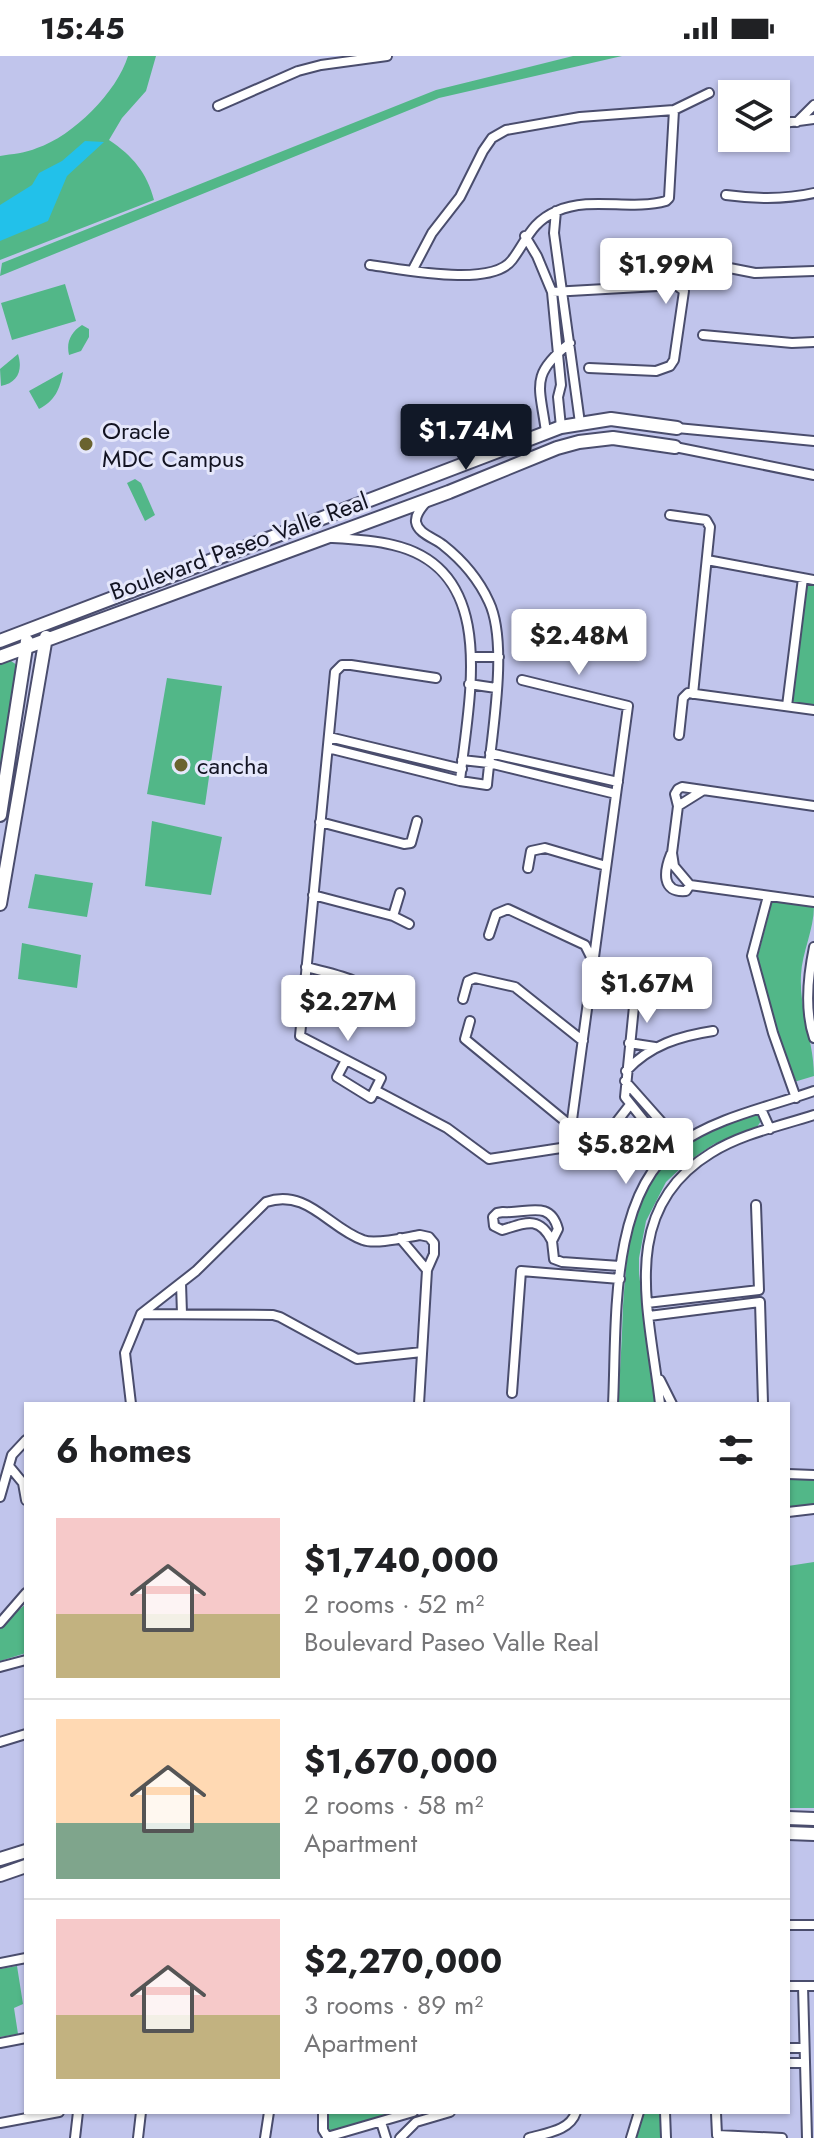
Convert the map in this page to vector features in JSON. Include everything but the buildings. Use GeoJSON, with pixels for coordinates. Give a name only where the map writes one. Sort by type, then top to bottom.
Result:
{"type":"FeatureCollection","features":[{"type":"Feature","properties":{"kind":"street"},"geometry":{"type":"LineString","coordinates":[[218,106],[298,71],[387,56]]}},
{"type":"Feature","properties":{"kind":"street"},"geometry":{"type":"LineString","coordinates":[[412,271],[432,233],[460,197],[492,138],[506,130],[580,117],[674,110],[709,93]]}},
{"type":"Feature","properties":{"kind":"street"},"geometry":{"type":"LineString","coordinates":[[796,122],[814,105]]}},
{"type":"Feature","properties":{"kind":"street"},"geometry":{"type":"LineString","coordinates":[[512,261],[525,236],[536,224],[556,211],[580,205],[666,201],[669,198],[674,110]]}},
{"type":"Feature","properties":{"kind":"street"},"geometry":{"type":"LineString","coordinates":[[790,123],[814,119]]}},
{"type":"Feature","properties":{"kind":"street"},"geometry":{"type":"LineString","coordinates":[[726,195],[757,200],[793,198],[814,193]]}},
{"type":"Feature","properties":{"kind":"street"},"geometry":{"type":"LineString","coordinates":[[556,211],[554,233],[580,423]]}},
{"type":"Feature","properties":{"kind":"street"},"geometry":{"type":"LineString","coordinates":[[536,224],[545,225],[554,233]]}},
{"type":"Feature","properties":{"kind":"street"},"geometry":{"type":"LineString","coordinates":[[525,236],[552,292],[561,427]]}},
{"type":"Feature","properties":{"kind":"street"},"geometry":{"type":"LineString","coordinates":[[370,265],[445,274],[488,273],[527,255],[537,256]]}},
{"type":"Feature","properties":{"kind":"street"},"geometry":{"type":"LineString","coordinates":[[714,265],[755,273],[814,271]]}},
{"type":"Feature","properties":{"kind":"street"},"geometry":{"type":"LineString","coordinates":[[552,292],[676,285],[684,291],[674,360],[670,366],[656,371],[589,368]]}},
{"type":"Feature","properties":{"kind":"street"},"geometry":{"type":"LineString","coordinates":[[703,335],[814,342]]}},
{"type":"Feature","properties":{"kind":"street"},"geometry":{"type":"LineString","coordinates":[[546,432],[539,378],[557,353],[570,343]]}},
{"type":"Feature","properties":{"kind":"street","name":"Boulevard Paseo Valle Real"},"geometry":{"type":"LineString","coordinates":[[0,641],[561,427],[600,420],[672,427]]}},
{"type":"Feature","properties":{"kind":"street"},"geometry":{"type":"LineString","coordinates":[[630,440],[632,421]]}},
{"type":"Feature","properties":{"kind":"street"},"geometry":{"type":"LineString","coordinates":[[814,441],[672,427],[670,446],[814,475]]}},
{"type":"Feature","properties":{"kind":"street"},"geometry":{"type":"LineString","coordinates":[[716,454],[719,434]]}},
{"type":"Feature","properties":{"kind":"street","name":"Boulevard Paseo Valle Real"},"geometry":{"type":"LineString","coordinates":[[0,657],[449,492],[557,448],[596,439],[670,446]]}},
{"type":"Feature","properties":{"kind":"street"},"geometry":{"type":"LineString","coordinates":[[439,472],[450,481],[449,492]]}},
{"type":"Feature","properties":{"kind":"street"},"geometry":{"type":"LineString","coordinates":[[328,748],[487,785],[499,657],[494,615],[482,590],[462,562],[416,524],[417,515],[427,500]]}},
{"type":"Feature","properties":{"kind":"street"},"geometry":{"type":"LineString","coordinates":[[670,515],[708,521],[710,527],[693,694]]}},
{"type":"Feature","properties":{"kind":"street"},"geometry":{"type":"LineString","coordinates":[[327,537],[395,545],[430,561],[446,574],[466,612],[472,657],[460,781]]}},
{"type":"Feature","properties":{"kind":"street"},"geometry":{"type":"LineString","coordinates":[[707,560],[814,580]]}},
{"type":"Feature","properties":{"kind":"street"},"geometry":{"type":"LineString","coordinates":[[787,706],[803,578]]}},
{"type":"Feature","properties":{"kind":"street"},"geometry":{"type":"LineString","coordinates":[[0,815],[9,801],[48,622]]}},
{"type":"Feature","properties":{"kind":"street"},"geometry":{"type":"LineString","coordinates":[[0,904],[29,630]]}},
{"type":"Feature","properties":{"kind":"street"},"geometry":{"type":"LineString","coordinates":[[472,657],[499,657]]}},
{"type":"Feature","properties":{"kind":"street"},"geometry":{"type":"LineString","coordinates":[[346,1060],[337,1077],[371,1098],[381,1078],[300,1036],[335,672],[337,668],[351,665],[436,678]]}},
{"type":"Feature","properties":{"kind":"street"},"geometry":{"type":"LineString","coordinates":[[375,1090],[447,1128],[489,1159],[561,1148],[569,1142],[628,706],[522,680]]}},
{"type":"Feature","properties":{"kind":"street"},"geometry":{"type":"LineString","coordinates":[[469,684],[496,688]]}},
{"type":"Feature","properties":{"kind":"street"},"geometry":{"type":"LineString","coordinates":[[679,735],[683,698],[688,693],[814,710]]}},
{"type":"Feature","properties":{"kind":"street"},"geometry":{"type":"LineString","coordinates":[[329,737],[462,764],[489,763],[616,794]]}},
{"type":"Feature","properties":{"kind":"street"},"geometry":{"type":"LineString","coordinates":[[490,753],[618,782]]}},
{"type":"Feature","properties":{"kind":"street"},"geometry":{"type":"LineString","coordinates":[[814,806],[678,789],[675,794],[678,806],[672,853],[674,866],[690,885],[814,902]]}},
{"type":"Feature","properties":{"kind":"street"},"geometry":{"type":"LineString","coordinates":[[678,806],[702,791]]}},
{"type":"Feature","properties":{"kind":"street"},"geometry":{"type":"LineString","coordinates":[[320,822],[404,844],[411,843],[417,821]]}},
{"type":"Feature","properties":{"kind":"street"},"geometry":{"type":"LineString","coordinates":[[528,868],[531,851],[545,848],[606,866]]}},
{"type":"Feature","properties":{"kind":"street"},"geometry":{"type":"LineString","coordinates":[[672,853],[665,868],[669,887],[676,892],[686,891],[690,885]]}},
{"type":"Feature","properties":{"kind":"street"},"geometry":{"type":"LineString","coordinates":[[393,916],[400,893]]}},
{"type":"Feature","properties":{"kind":"street"},"geometry":{"type":"LineString","coordinates":[[313,895],[393,916],[409,924]]}},
{"type":"Feature","properties":{"kind":"street"},"geometry":{"type":"LineString","coordinates":[[768,896],[752,956],[773,1033],[796,1098]]}},
{"type":"Feature","properties":{"kind":"street"},"geometry":{"type":"LineString","coordinates":[[489,935],[496,914],[508,909],[585,945],[594,961]]}},
{"type":"Feature","properties":{"kind":"street"},"geometry":{"type":"LineString","coordinates":[[585,945],[600,916]]}},
{"type":"Feature","properties":{"kind":"street"},"geometry":{"type":"LineString","coordinates":[[814,947],[808,975],[809,1024],[814,1038]]}},
{"type":"Feature","properties":{"kind":"street"},"geometry":{"type":"LineString","coordinates":[[609,965],[698,971]]}},
{"type":"Feature","properties":{"kind":"street"},"geometry":{"type":"LineString","coordinates":[[638,966],[625,1097],[629,1106],[669,1152]]}},
{"type":"Feature","properties":{"kind":"street"},"geometry":{"type":"LineString","coordinates":[[306,967],[358,980],[374,988],[388,1002],[379,1021]]}},
{"type":"Feature","properties":{"kind":"street"},"geometry":{"type":"LineString","coordinates":[[463,999],[468,981],[475,978],[515,987],[583,1041]]}},
{"type":"Feature","properties":{"kind":"street"},"geometry":{"type":"LineString","coordinates":[[470,1021],[465,1039],[571,1126]]}},
{"type":"Feature","properties":{"kind":"street"},"geometry":{"type":"LineString","coordinates":[[625,1076],[655,1047],[713,1031]]}},
{"type":"Feature","properties":{"kind":"street"},"geometry":{"type":"LineString","coordinates":[[629,1043],[655,1047]]}},
{"type":"Feature","properties":{"kind":"street"},"geometry":{"type":"LineString","coordinates":[[625,1076],[680,1143]]}},
{"type":"Feature","properties":{"kind":"street"},"geometry":{"type":"LineString","coordinates":[[613,1402],[620,1266],[625,1232],[635,1202],[669,1152],[680,1143],[716,1123],[814,1091]]}},
{"type":"Feature","properties":{"kind":"street"},"geometry":{"type":"LineString","coordinates":[[584,1164],[629,1106]]}},
{"type":"Feature","properties":{"kind":"street"},"geometry":{"type":"LineString","coordinates":[[761,1109],[770,1129]]}},
{"type":"Feature","properties":{"kind":"street"},"geometry":{"type":"LineString","coordinates":[[660,1402],[644,1278],[646,1243],[655,1218],[671,1189],[691,1166],[712,1151],[814,1115]]}},
{"type":"Feature","properties":{"kind":"street"},"geometry":{"type":"LineString","coordinates":[[131,1402],[125,1353],[141,1314],[181,1283],[269,1201],[302,1202],[364,1241],[420,1235],[429,1237],[434,1243],[434,1254],[427,1270],[419,1402]]}},
{"type":"Feature","properties":{"kind":"street"},"geometry":{"type":"LineString","coordinates":[[647,1303],[759,1290],[756,1205]]}},
{"type":"Feature","properties":{"kind":"street"},"geometry":{"type":"LineString","coordinates":[[552,1241],[546,1230],[538,1225],[524,1223],[502,1230],[494,1226],[493,1217],[497,1213],[549,1212],[558,1229],[552,1241],[551,1256],[557,1261],[620,1266]]}},
{"type":"Feature","properties":{"kind":"street"},"geometry":{"type":"LineString","coordinates":[[400,1238],[427,1270]]}},
{"type":"Feature","properties":{"kind":"street"},"geometry":{"type":"LineString","coordinates":[[512,1393],[521,1271],[620,1279]]}},
{"type":"Feature","properties":{"kind":"street"},"geometry":{"type":"LineString","coordinates":[[181,1283],[182,1314]]}},
{"type":"Feature","properties":{"kind":"street"},"geometry":{"type":"LineString","coordinates":[[649,1316],[760,1302],[763,1402]]}},
{"type":"Feature","properties":{"kind":"street"},"geometry":{"type":"LineString","coordinates":[[141,1314],[277,1315],[357,1359],[422,1352]]}},
{"type":"Feature","properties":{"kind":"street"},"geometry":{"type":"LineString","coordinates":[[656,1371],[671,1402]]}},
{"type":"Feature","properties":{"kind":"street"},"geometry":{"type":"LineString","coordinates":[[0,1497],[12,1455],[24,1442]]}},
{"type":"Feature","properties":{"kind":"street"},"geometry":{"type":"LineString","coordinates":[[9,1466],[24,1489]]}},
{"type":"Feature","properties":{"kind":"street"},"geometry":{"type":"LineString","coordinates":[[790,1474],[814,1475]]}},
{"type":"Feature","properties":{"kind":"street"},"geometry":{"type":"LineString","coordinates":[[790,1512],[814,1509]]}},
{"type":"Feature","properties":{"kind":"street"},"geometry":{"type":"LineString","coordinates":[[0,1623],[24,1598]]}},
{"type":"Feature","properties":{"kind":"street"},"geometry":{"type":"LineString","coordinates":[[0,1667],[24,1661]]}},
{"type":"Feature","properties":{"kind":"street"},"geometry":{"type":"LineString","coordinates":[[0,1742],[24,1735]]}},
{"type":"Feature","properties":{"kind":"street"},"geometry":{"type":"LineString","coordinates":[[794,1818],[814,1819]]}},
{"type":"Feature","properties":{"kind":"street"},"geometry":{"type":"LineString","coordinates":[[790,1831],[814,1834]]}},
{"type":"Feature","properties":{"kind":"street"},"geometry":{"type":"LineString","coordinates":[[0,1859],[24,1852]]}},
{"type":"Feature","properties":{"kind":"street"},"geometry":{"type":"LineString","coordinates":[[4,1873],[24,1865]]}},
{"type":"Feature","properties":{"kind":"street"},"geometry":{"type":"LineString","coordinates":[[790,1925],[814,1925]]}},
{"type":"Feature","properties":{"kind":"street"},"geometry":{"type":"LineString","coordinates":[[0,1963],[24,1958]]}},
{"type":"Feature","properties":{"kind":"street"},"geometry":{"type":"LineString","coordinates":[[790,1986],[814,1986]]}},
{"type":"Feature","properties":{"kind":"street"},"geometry":{"type":"LineString","coordinates":[[803,1986],[807,2138]]}},
{"type":"Feature","properties":{"kind":"street"},"geometry":{"type":"LineString","coordinates":[[0,2043],[24,2038]]}},
{"type":"Feature","properties":{"kind":"street"},"geometry":{"type":"LineString","coordinates":[[790,2048],[803,2048]]}},
{"type":"Feature","properties":{"kind":"street"},"geometry":{"type":"LineString","coordinates":[[790,2063],[804,2063]]}},
{"type":"Feature","properties":{"kind":"street"},"geometry":{"type":"LineString","coordinates":[[0,2123],[48,2114]]}},
{"type":"Feature","properties":{"kind":"street"},"geometry":{"type":"LineString","coordinates":[[75,2138],[78,2114]]}},
{"type":"Feature","properties":{"kind":"street"},"geometry":{"type":"LineString","coordinates":[[138,2138],[141,2114]]}},
{"type":"Feature","properties":{"kind":"street"},"geometry":{"type":"LineString","coordinates":[[265,2138],[269,2114]]}},
{"type":"Feature","properties":{"kind":"street"},"geometry":{"type":"LineString","coordinates":[[323,2114],[323,2130],[328,2138],[383,2130],[410,2114]]}},
{"type":"Feature","properties":{"kind":"street"},"geometry":{"type":"LineString","coordinates":[[400,2138],[420,2114]]}},
{"type":"Feature","properties":{"kind":"street"},"geometry":{"type":"LineString","coordinates":[[416,2122],[443,2114]]}},
{"type":"Feature","properties":{"kind":"street"},"geometry":{"type":"LineString","coordinates":[[529,2138],[562,2128],[570,2123],[575,2114]]}},
{"type":"Feature","properties":{"kind":"street"},"geometry":{"type":"LineString","coordinates":[[631,2138],[638,2114]]}},
{"type":"Feature","properties":{"kind":"street"},"geometry":{"type":"LineString","coordinates":[[665,2114],[666,2138]]}},
{"type":"Feature","properties":{"kind":"street"},"geometry":{"type":"LineString","coordinates":[[716,2114],[717,2135],[782,2138]]}},
{"type":"Feature","properties":{"kind":"green space"},"geometry":{"type":"Polygon","coordinates":[[[128,56],[156,56],[146,91],[122,118],[109,140],[138,166],[154,200],[0,260],[0,156],[37,148],[65,134],[104,98],[128,56]]]}},
{"type":"Feature","properties":{"kind":"green space"},"geometry":{"type":"Polygon","coordinates":[[[573,56],[622,56],[439,98],[0,276],[2,263],[436,90],[573,56]]]}},
{"type":"Feature","properties":{"kind":"green space"},"geometry":{"type":"Polygon","coordinates":[[[65,284],[76,321],[12,340],[1,303],[65,284]]]}},
{"type":"Feature","properties":{"kind":"green space"},"geometry":{"type":"Polygon","coordinates":[[[82,325],[89,329],[89,337],[81,351],[69,355],[70,338],[82,325]]]}},
{"type":"Feature","properties":{"kind":"green space"},"geometry":{"type":"Polygon","coordinates":[[[18,354],[18,375],[12,382],[1,386],[0,369],[18,354]]]}},
{"type":"Feature","properties":{"kind":"green space"},"geometry":{"type":"Polygon","coordinates":[[[63,372],[56,394],[39,409],[29,391],[63,372]]]}},
{"type":"Feature","properties":{"kind":"green space"},"geometry":{"type":"Polygon","coordinates":[[[135,479],[141,483],[155,515],[145,521],[127,483],[135,479]]]}},
{"type":"Feature","properties":{"kind":"green space"},"geometry":{"type":"Polygon","coordinates":[[[805,585],[814,586],[814,705],[791,702],[805,585]]]}},
{"type":"Feature","properties":{"kind":"green space"},"geometry":{"type":"Polygon","coordinates":[[[8,659],[20,667],[0,782],[0,662],[8,659]]]}},
{"type":"Feature","properties":{"kind":"green space","name":"cancha"},"geometry":{"type":"Polygon","coordinates":[[[167,678],[222,686],[205,805],[147,794],[167,678]]]}},
{"type":"Feature","properties":{"kind":"green space","name":"cancha"},"geometry":{"type":"Polygon","coordinates":[[[152,821],[222,837],[211,895],[145,886],[152,821]]]}},
{"type":"Feature","properties":{"kind":"green space"},"geometry":{"type":"Polygon","coordinates":[[[35,874],[93,883],[87,917],[28,908],[35,874]]]}},
{"type":"Feature","properties":{"kind":"green space"},"geometry":{"type":"Polygon","coordinates":[[[772,902],[814,906],[802,966],[801,988],[814,1076],[794,1082],[757,959],[772,902]]]}},
{"type":"Feature","properties":{"kind":"green space"},"geometry":{"type":"Polygon","coordinates":[[[22,943],[81,955],[77,988],[18,979],[22,943]]]}},
{"type":"Feature","properties":{"kind":"green space"},"geometry":{"type":"Polygon","coordinates":[[[757,1115],[761,1121],[757,1127],[714,1144],[687,1162],[666,1182],[646,1221],[639,1274],[656,1402],[618,1402],[625,1278],[634,1226],[642,1202],[653,1180],[669,1160],[690,1143],[721,1127],[757,1115]]]}},
{"type":"Feature","properties":{"kind":"green space"},"geometry":{"type":"Polygon","coordinates":[[[790,1477],[814,1478],[814,1505],[790,1508],[790,1477]]]}},
{"type":"Feature","properties":{"kind":"green space"},"geometry":{"type":"Polygon","coordinates":[[[814,1562],[814,1808],[790,1808],[790,1566],[814,1562]]]}},
{"type":"Feature","properties":{"kind":"green space"},"geometry":{"type":"Polygon","coordinates":[[[24,1606],[24,1654],[0,1661],[0,1625],[24,1606]]]}},
{"type":"Feature","properties":{"kind":"green space"},"geometry":{"type":"Polygon","coordinates":[[[17,1966],[23,2004],[14,2008],[18,2034],[0,2037],[0,1969],[17,1966]]]}},
{"type":"Feature","properties":{"kind":"green space"},"geometry":{"type":"Polygon","coordinates":[[[329,2114],[389,2114],[326,2132],[329,2114]]]}},
{"type":"Feature","properties":{"kind":"green space"},"geometry":{"type":"Polygon","coordinates":[[[641,2114],[660,2114],[663,2138],[635,2138],[641,2114]]]}},
{"type":"Feature","properties":{"kind":"water"},"geometry":{"type":"Polygon","coordinates":[[[85,141],[104,142],[67,176],[48,221],[0,241],[0,205],[32,185],[39,173],[62,161],[85,141]]]}},
{"type":"Feature","properties":{"kind":"place","name":"Oracle MDC Campus"},"geometry":{"type":"Point","coordinates":[86,444]}},
{"type":"Feature","properties":{"kind":"place","name":"cancha"},"geometry":{"type":"Point","coordinates":[181,765]}}]}
